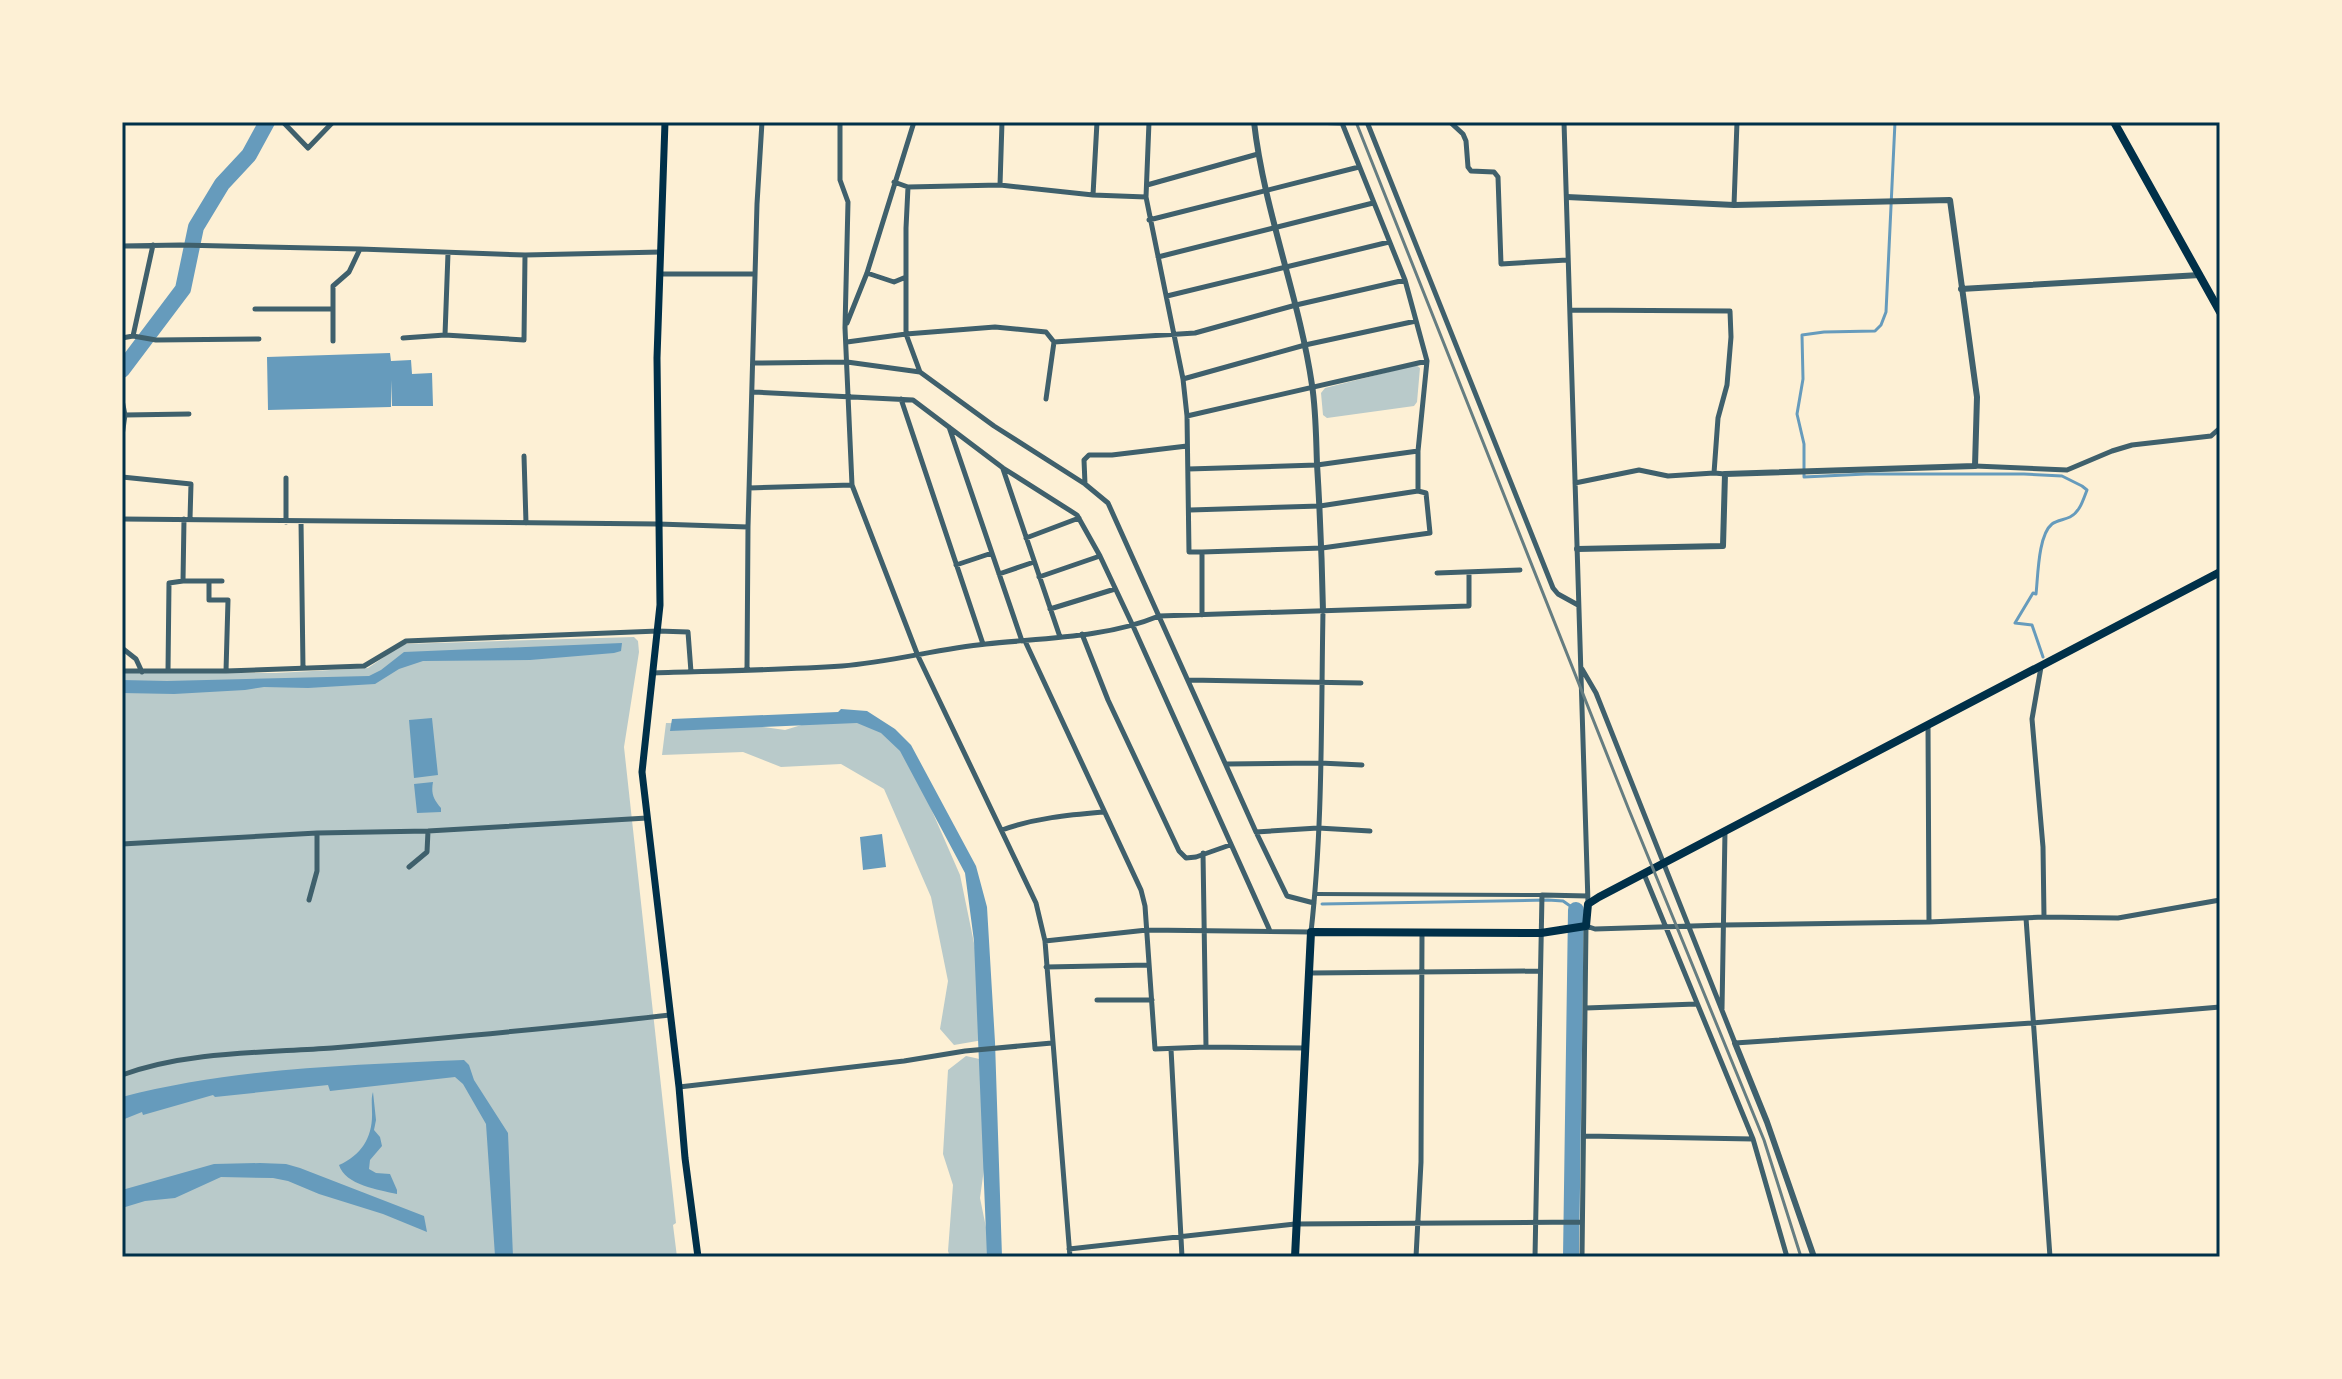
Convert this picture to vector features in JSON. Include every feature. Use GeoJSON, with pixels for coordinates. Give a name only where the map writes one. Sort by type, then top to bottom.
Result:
{"type":"FeatureCollection","features":[{"type":"Feature","properties":{"kind":"highway"},"geometry":{"type":"LineString","coordinates":[[2114,122],[2220,312]]}},
{"type":"Feature","properties":{"kind":"highway"},"geometry":{"type":"LineString","coordinates":[[1295,1257],[1311,932],[1541,933],[1582,926],[1588,900],[1644,874],[2220,572]]}},
{"type":"Feature","properties":{"kind":"main road"},"geometry":{"type":"LineString","coordinates":[[665,122],[657,358],[660,605],[642,763],[698,1257]]}},
{"type":"Feature","properties":{"kind":"street"},"geometry":{"type":"LineString","coordinates":[[283,122],[308,148],[333,122]]}},
{"type":"Feature","properties":{"kind":"street"},"geometry":{"type":"LineString","coordinates":[[747,669],[749,488],[762,122]]}},
{"type":"Feature","properties":{"kind":"street"},"geometry":{"type":"LineString","coordinates":[[840,122],[840,180],[848,202],[845,328],[852,485],[918,656],[1036,903],[1045,941],[1070,1257]]}},
{"type":"Feature","properties":{"kind":"street"},"geometry":{"type":"LineString","coordinates":[[845,328],[867,273],[914,122]]}},
{"type":"Feature","properties":{"kind":"street"},"geometry":{"type":"LineString","coordinates":[[1000,185],[1002,122]]}},
{"type":"Feature","properties":{"kind":"street"},"geometry":{"type":"LineString","coordinates":[[1093,195],[1097,122]]}},
{"type":"Feature","properties":{"kind":"street"},"geometry":{"type":"LineString","coordinates":[[1149,122],[1146,197],[1183,379],[1187,416],[1189,552],[1322,548],[1430,533],[1426,493],[1418,491],[1320,506],[1190,510]]}},
{"type":"Feature","properties":{"kind":"street"},"geometry":{"type":"LineString","coordinates":[[1045,941],[1147,930],[1311,932],[1316,894],[1323,611],[1313,388],[1296,305],[1266,191],[1254,122]]}},
{"type":"Feature","properties":{"kind":"street"},"geometry":{"type":"LineString","coordinates":[[1312,122],[1342,123],[1405,280],[1427,361],[1418,451],[1418,491]]}},
{"type":"Feature","properties":{"kind":"street"},"geometry":{"type":"LineString","coordinates":[[1367,122],[1553,588],[1578,605]]}},
{"type":"Feature","properties":{"kind":"street"},"geometry":{"type":"LineString","coordinates":[[1450,122],[1466,141],[1471,171],[1494,172],[1498,177],[1501,264],[1567,260]]}},
{"type":"Feature","properties":{"kind":"street"},"geometry":{"type":"LineString","coordinates":[[1316,894],[1542,895],[1588,900],[1564,122]]}},
{"type":"Feature","properties":{"kind":"street"},"geometry":{"type":"LineString","coordinates":[[1734,205],[1737,122]]}},
{"type":"Feature","properties":{"kind":"street"},"geometry":{"type":"LineString","coordinates":[[1147,185],[1258,154]]}},
{"type":"Feature","properties":{"kind":"street"},"geometry":{"type":"LineString","coordinates":[[1149,220],[1359,167]]}},
{"type":"Feature","properties":{"kind":"street"},"geometry":{"type":"LineString","coordinates":[[894,182],[908,187],[1000,185],[1146,197]]}},
{"type":"Feature","properties":{"kind":"street"},"geometry":{"type":"LineString","coordinates":[[908,187],[906,334],[920,372]]}},
{"type":"Feature","properties":{"kind":"street"},"geometry":{"type":"LineString","coordinates":[[1567,197],[1734,205],[1950,200],[1977,397],[1975,466]]}},
{"type":"Feature","properties":{"kind":"street"},"geometry":{"type":"LineString","coordinates":[[1158,257],[1373,203]]}},
{"type":"Feature","properties":{"kind":"street"},"geometry":{"type":"LineString","coordinates":[[1167,296],[1389,242]]}},
{"type":"Feature","properties":{"kind":"street"},"geometry":{"type":"LineString","coordinates":[[133,336],[153,245]]}},
{"type":"Feature","properties":{"kind":"street"},"geometry":{"type":"LineString","coordinates":[[122,246],[525,255],[661,252]]}},
{"type":"Feature","properties":{"kind":"street"},"geometry":{"type":"LineString","coordinates":[[333,341],[333,286],[349,272],[360,249]]}},
{"type":"Feature","properties":{"kind":"street"},"geometry":{"type":"LineString","coordinates":[[445,335],[448,253]]}},
{"type":"Feature","properties":{"kind":"street"},"geometry":{"type":"LineString","coordinates":[[403,338],[445,335],[524,340],[525,255]]}},
{"type":"Feature","properties":{"kind":"street"},"geometry":{"type":"LineString","coordinates":[[867,273],[894,282],[906,277]]}},
{"type":"Feature","properties":{"kind":"street"},"geometry":{"type":"LineString","coordinates":[[660,274],[755,274]]}},
{"type":"Feature","properties":{"kind":"street"},"geometry":{"type":"LineString","coordinates":[[1961,289],[2200,275]]}},
{"type":"Feature","properties":{"kind":"street"},"geometry":{"type":"LineString","coordinates":[[1054,342],[1195,333],[1296,305],[1405,280]]}},
{"type":"Feature","properties":{"kind":"street"},"geometry":{"type":"LineString","coordinates":[[255,309],[333,309]]}},
{"type":"Feature","properties":{"kind":"street"},"geometry":{"type":"LineString","coordinates":[[1570,310],[1730,311],[1727,385],[1718,418],[1714,473]]}},
{"type":"Feature","properties":{"kind":"street"},"geometry":{"type":"LineString","coordinates":[[1183,379],[1305,345],[1416,321]]}},
{"type":"Feature","properties":{"kind":"street"},"geometry":{"type":"LineString","coordinates":[[847,342],[995,327],[1046,332],[1054,342],[1046,399]]}},
{"type":"Feature","properties":{"kind":"street"},"geometry":{"type":"LineString","coordinates":[[122,338],[259,339]]}},
{"type":"Feature","properties":{"kind":"street"},"geometry":{"type":"LineString","coordinates":[[1187,416],[1427,361]]}},
{"type":"Feature","properties":{"kind":"street"},"geometry":{"type":"LineString","coordinates":[[754,363],[847,362],[920,372],[994,426],[1085,484],[1108,503],[1287,896],[1314,903]]}},
{"type":"Feature","properties":{"kind":"street"},"geometry":{"type":"LineString","coordinates":[[754,392],[913,400],[1003,468],[1079,518],[1133,626],[1270,931]]}},
{"type":"Feature","properties":{"kind":"street"},"geometry":{"type":"LineString","coordinates":[[901,398],[983,644]]}},
{"type":"Feature","properties":{"kind":"street"},"geometry":{"type":"LineString","coordinates":[[122,400],[125,415],[122,436]]}},
{"type":"Feature","properties":{"kind":"street"},"geometry":{"type":"LineString","coordinates":[[125,415],[189,414]]}},
{"type":"Feature","properties":{"kind":"street"},"geometry":{"type":"LineString","coordinates":[[948,427],[1023,641],[1141,890],[1145,906],[1155,1049],[1305,1048]]}},
{"type":"Feature","properties":{"kind":"street"},"geometry":{"type":"LineString","coordinates":[[1575,483],[1639,470],[1668,476],[1975,466],[2067,470],[2132,445],[2211,436],[2220,428]]}},
{"type":"Feature","properties":{"kind":"street"},"geometry":{"type":"LineString","coordinates":[[1085,484],[1084,460],[1089,455],[1187,446]]}},
{"type":"Feature","properties":{"kind":"street"},"geometry":{"type":"LineString","coordinates":[[1188,469],[1317,465],[1418,451]]}},
{"type":"Feature","properties":{"kind":"street"},"geometry":{"type":"LineString","coordinates":[[524,456],[526,523]]}},
{"type":"Feature","properties":{"kind":"street"},"geometry":{"type":"LineString","coordinates":[[1003,468],[1060,637]]}},
{"type":"Feature","properties":{"kind":"street"},"geometry":{"type":"LineString","coordinates":[[1577,549],[1723,546],[1725,474]]}},
{"type":"Feature","properties":{"kind":"street"},"geometry":{"type":"LineString","coordinates":[[122,477],[191,484],[183,581]]}},
{"type":"Feature","properties":{"kind":"street"},"geometry":{"type":"LineString","coordinates":[[286,478],[286,522]]}},
{"type":"Feature","properties":{"kind":"street"},"geometry":{"type":"LineString","coordinates":[[749,488],[852,485]]}},
{"type":"Feature","properties":{"kind":"street"},"geometry":{"type":"LineString","coordinates":[[1026,538],[1079,518]]}},
{"type":"Feature","properties":{"kind":"street"},"geometry":{"type":"LineString","coordinates":[[122,519],[748,527]]}},
{"type":"Feature","properties":{"kind":"street"},"geometry":{"type":"LineString","coordinates":[[301,521],[303,668]]}},
{"type":"Feature","properties":{"kind":"street"},"geometry":{"type":"LineString","coordinates":[[1202,552],[1202,615]]}},
{"type":"Feature","properties":{"kind":"street"},"geometry":{"type":"LineString","coordinates":[[956,565],[992,553]]}},
{"type":"Feature","properties":{"kind":"street"},"geometry":{"type":"LineString","coordinates":[[1039,577],[1100,556]]}},
{"type":"Feature","properties":{"kind":"street"},"geometry":{"type":"LineString","coordinates":[[999,574],[1034,562]]}},
{"type":"Feature","properties":{"kind":"street"},"geometry":{"type":"LineString","coordinates":[[1437,573],[1520,570]]}},
{"type":"Feature","properties":{"kind":"street"},"geometry":{"type":"LineString","coordinates":[[654,673],[843,666],[983,644],[1133,626],[1159,616],[1469,606],[1469,572]]}},
{"type":"Feature","properties":{"kind":"street"},"geometry":{"type":"LineString","coordinates":[[209,581],[209,600],[228,600],[226,671]]}},
{"type":"Feature","properties":{"kind":"street"},"geometry":{"type":"LineString","coordinates":[[168,671],[169,583],[222,581]]}},
{"type":"Feature","properties":{"kind":"street"},"geometry":{"type":"LineString","coordinates":[[1050,609],[1115,589]]}},
{"type":"Feature","properties":{"kind":"street"},"geometry":{"type":"LineString","coordinates":[[122,671],[364,666],[406,641],[658,631],[688,632],[691,672]]}},
{"type":"Feature","properties":{"kind":"street"},"geometry":{"type":"LineString","coordinates":[[1082,634],[1108,700],[1179,851],[1186,858],[1196,857],[1230,845]]}},
{"type":"Feature","properties":{"kind":"street"},"geometry":{"type":"LineString","coordinates":[[122,648],[136,659],[142,672]]}},
{"type":"Feature","properties":{"kind":"street"},"geometry":{"type":"LineString","coordinates":[[2041,667],[2032,719],[2043,847],[2044,917]]}},
{"type":"Feature","properties":{"kind":"street"},"geometry":{"type":"LineString","coordinates":[[1582,669],[1596,693],[1767,1122],[1814,1257]]}},
{"type":"Feature","properties":{"kind":"street"},"geometry":{"type":"LineString","coordinates":[[1189,680],[1361,683]]}},
{"type":"Feature","properties":{"kind":"street"},"geometry":{"type":"LineString","coordinates":[[1928,724],[1929,922]]}},
{"type":"Feature","properties":{"kind":"street"},"geometry":{"type":"LineString","coordinates":[[1226,764],[1362,765]]}},
{"type":"Feature","properties":{"kind":"street"},"geometry":{"type":"LineString","coordinates":[[1002,830],[1023,822],[1103,812]]}},
{"type":"Feature","properties":{"kind":"street"},"geometry":{"type":"LineString","coordinates":[[122,844],[647,818]]}},
{"type":"Feature","properties":{"kind":"street"},"geometry":{"type":"LineString","coordinates":[[1256,832],[1318,828],[1370,831]]}},
{"type":"Feature","properties":{"kind":"street"},"geometry":{"type":"LineString","coordinates":[[409,867],[427,852],[428,831]]}},
{"type":"Feature","properties":{"kind":"street"},"geometry":{"type":"LineString","coordinates":[[1722,1014],[1725,831]]}},
{"type":"Feature","properties":{"kind":"street"},"geometry":{"type":"LineString","coordinates":[[309,900],[317,871],[317,833]]}},
{"type":"Feature","properties":{"kind":"street"},"geometry":{"type":"LineString","coordinates":[[1203,853],[1206,1047]]}},
{"type":"Feature","properties":{"kind":"street"},"geometry":{"type":"LineString","coordinates":[[1644,874],[1753,1139],[1787,1257]]}},
{"type":"Feature","properties":{"kind":"street"},"geometry":{"type":"LineString","coordinates":[[1535,1257],[1542,895]]}},
{"type":"Feature","properties":{"kind":"street"},"geometry":{"type":"LineString","coordinates":[[1582,1257],[1586,1008],[1582,926],[1595,929],[2044,917],[2118,918],[2220,900]]}},
{"type":"Feature","properties":{"kind":"street"},"geometry":{"type":"LineString","coordinates":[[2026,918],[2050,1257]]}},
{"type":"Feature","properties":{"kind":"street"},"geometry":{"type":"LineString","coordinates":[[1416,1257],[1421,1162],[1422,933]]}},
{"type":"Feature","properties":{"kind":"street"},"geometry":{"type":"LineString","coordinates":[[1046,967],[1149,965]]}},
{"type":"Feature","properties":{"kind":"street"},"geometry":{"type":"LineString","coordinates":[[1309,973],[1540,971]]}},
{"type":"Feature","properties":{"kind":"street"},"geometry":{"type":"LineString","coordinates":[[1097,1000],[1152,1000]]}},
{"type":"Feature","properties":{"kind":"street"},"geometry":{"type":"LineString","coordinates":[[1586,1008],[1696,1004]]}},
{"type":"Feature","properties":{"kind":"street"},"geometry":{"type":"LineString","coordinates":[[1735,1043],[2220,1007]]}},
{"type":"Feature","properties":{"kind":"street"},"geometry":{"type":"LineString","coordinates":[[122,1075],[165,1063],[216,1057],[478,1036],[670,1015]]}},
{"type":"Feature","properties":{"kind":"street"},"geometry":{"type":"LineString","coordinates":[[679,1087],[1052,1043]]}},
{"type":"Feature","properties":{"kind":"street"},"geometry":{"type":"LineString","coordinates":[[1171,1049],[1182,1257]]}},
{"type":"Feature","properties":{"kind":"street"},"geometry":{"type":"LineString","coordinates":[[1585,1136],[1753,1139]]}},
{"type":"Feature","properties":{"kind":"street"},"geometry":{"type":"LineString","coordinates":[[1069,1249],[1295,1224],[1581,1222]]}},
{"type":"Feature","properties":{"kind":"shaded area"},"geometry":{"type":"Polygon","coordinates":[[[1416,365],[1420,368],[1414,406],[1327,418],[1323,415],[1321,393],[1325,388],[1416,365]]]}},
{"type":"Feature","properties":{"kind":"shaded area"},"geometry":{"type":"Polygon","coordinates":[[[634,637],[638,641],[639,652],[624,747],[676,1223],[673,1225],[677,1257],[122,1257],[122,673],[276,673],[368,668],[403,644],[634,637]]]}},
{"type":"Feature","properties":{"kind":"shaded area"},"geometry":{"type":"Polygon","coordinates":[[[831,716],[883,729],[908,756],[960,875],[981,977],[983,1040],[954,1045],[940,1029],[948,981],[931,897],[884,789],[841,764],[781,767],[743,752],[662,755],[666,723],[741,724],[785,730],[831,716]]]}},
{"type":"Feature","properties":{"kind":"shaded area"},"geometry":{"type":"Polygon","coordinates":[[[966,1056],[984,1060],[987,1147],[980,1198],[992,1257],[950,1257],[948,1251],[953,1185],[943,1154],[948,1070],[966,1056]]]}},
{"type":"Feature","properties":{"kind":"water"},"geometry":{"type":"Polygon","coordinates":[[[390,353],[391,361],[411,360],[412,374],[432,373],[433,406],[392,406],[391,380],[391,407],[268,410],[267,357],[390,353]]]}},
{"type":"Feature","properties":{"kind":"water"},"geometry":{"type":"Polygon","coordinates":[[[622,643],[621,651],[614,653],[530,660],[423,661],[399,669],[375,684],[264,687],[174,694],[122,693],[122,680],[369,676],[404,652],[622,643]]]}},
{"type":"Feature","properties":{"kind":"water"},"geometry":{"type":"Polygon","coordinates":[[[841,709],[867,711],[895,729],[911,745],[976,866],[987,907],[1002,1257],[987,1257],[974,941],[965,873],[900,751],[881,733],[857,723],[670,731],[672,719],[838,712],[841,709]]]}},
{"type":"Feature","properties":{"kind":"water"},"geometry":{"type":"Polygon","coordinates":[[[432,718],[438,775],[414,778],[409,720],[432,718]]]}},
{"type":"Feature","properties":{"kind":"water"},"geometry":{"type":"Polygon","coordinates":[[[433,782],[433,796],[441,812],[417,813],[414,784],[433,782]]]}},
{"type":"Feature","properties":{"kind":"water"},"geometry":{"type":"Polygon","coordinates":[[[882,834],[886,867],[863,870],[860,837],[882,834]]]}},
{"type":"Feature","properties":{"kind":"water"},"geometry":{"type":"Polygon","coordinates":[[[464,1060],[508,1133],[513,1257],[491,1257],[495,1256],[486,1124],[463,1084],[455,1077],[330,1091],[328,1085],[213,1095],[143,1115],[142,1112],[122,1120],[122,1097],[164,1087],[292,1070],[464,1060]]]}},
{"type":"Feature","properties":{"kind":"water"},"geometry":{"type":"Polygon","coordinates":[[[373,1092],[374,1130],[382,1146],[370,1160],[369,1169],[390,1174],[397,1194],[355,1182],[342,1172],[339,1165],[354,1156],[368,1137],[373,1092]]]}},
{"type":"Feature","properties":{"kind":"water"},"geometry":{"type":"Polygon","coordinates":[[[260,1163],[300,1168],[424,1216],[427,1232],[383,1214],[273,1178],[221,1177],[175,1198],[145,1201],[122,1208],[122,1190],[214,1164],[260,1163]]]}},
{"type":"Feature","properties":{"kind":"waterway"},"geometry":{"type":"LineString","coordinates":[[122,370],[183,289],[196,227],[222,184],[249,155],[267,122]]}},
{"type":"Feature","properties":{"kind":"waterway"},"geometry":{"type":"LineString","coordinates":[[1895,122],[1886,312],[1875,331],[1802,335],[1803,379],[1797,414],[1804,444],[1804,477],[2024,474],[2062,476],[2082,486],[2087,490],[2076,512],[2047,529],[2036,594],[2033,593],[2015,623],[2032,625],[2043,657]]}},
{"type":"Feature","properties":{"kind":"waterway"},"geometry":{"type":"LineString","coordinates":[[1322,904],[1548,900],[1563,901],[1576,910]]}},
{"type":"Feature","properties":{"kind":"waterway"},"geometry":{"type":"LineString","coordinates":[[1571,1257],[1576,910]]}},
{"type":"Feature","properties":{"kind":"railway"},"geometry":{"type":"LineString","coordinates":[[1356,122],[1629,810],[1764,1140],[1801,1257]]}}]}
